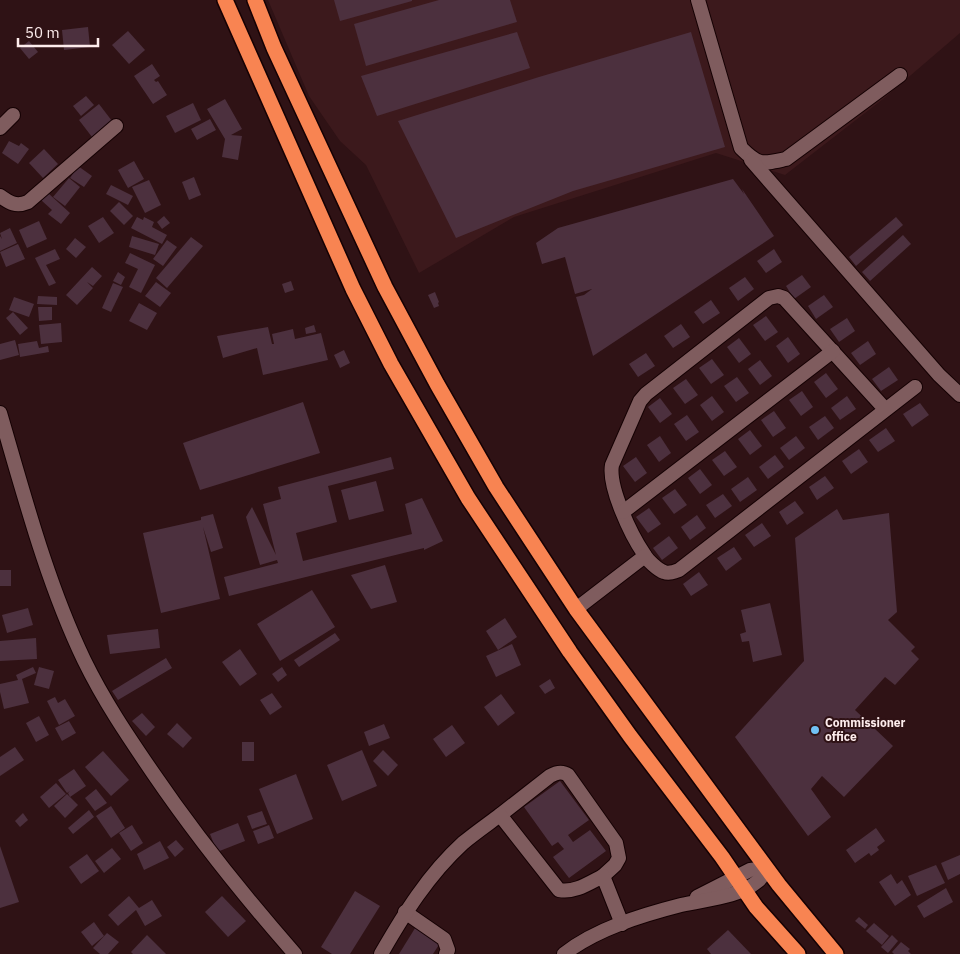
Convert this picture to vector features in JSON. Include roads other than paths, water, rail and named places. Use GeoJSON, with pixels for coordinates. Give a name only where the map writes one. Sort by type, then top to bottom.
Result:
{"type":"FeatureCollection","features":[{"type":"Feature","properties":{"kind":"highway"},"geometry":{"type":"LineString","coordinates":[[225,0],[353,289],[391,364],[468,498],[570,652],[736,876],[756,907],[798,954]]}},
{"type":"Feature","properties":{"kind":"highway"},"geometry":{"type":"LineString","coordinates":[[255,0],[274,48],[385,287],[437,384],[496,487],[576,609],[766,868],[836,954]]}},
{"type":"Feature","properties":{"kind":"street"},"geometry":{"type":"LineString","coordinates":[[698,0],[741,148],[933,368],[960,395]]}},
{"type":"Feature","properties":{"kind":"street"},"geometry":{"type":"LineString","coordinates":[[741,148],[752,160],[765,164],[786,159],[900,75]]}},
{"type":"Feature","properties":{"kind":"street"},"geometry":{"type":"LineString","coordinates":[[0,128],[12,115]]}},
{"type":"Feature","properties":{"kind":"street"},"geometry":{"type":"LineString","coordinates":[[0,196],[12,204],[20,205],[28,202],[116,126]]}},
{"type":"Feature","properties":{"kind":"street"},"geometry":{"type":"LineString","coordinates":[[885,409],[784,298],[778,296],[769,298],[646,394],[640,401],[612,465],[610,474],[623,512],[645,556],[663,572],[671,573],[679,570],[915,387]]}},
{"type":"Feature","properties":{"kind":"street"},"geometry":{"type":"LineString","coordinates":[[623,512],[832,351]]}},
{"type":"Feature","properties":{"kind":"street"},"geometry":{"type":"LineString","coordinates":[[0,413],[53,583],[84,659],[114,716],[180,813],[249,901],[295,954]]}},
{"type":"Feature","properties":{"kind":"street"},"geometry":{"type":"LineString","coordinates":[[576,609],[645,556]]}},
{"type":"Feature","properties":{"kind":"street"},"geometry":{"type":"LineString","coordinates":[[381,954],[418,893],[463,843],[550,776],[557,773],[563,772],[568,775],[616,843],[619,858],[615,865],[602,876],[574,890],[559,890],[500,815]]}},
{"type":"Feature","properties":{"kind":"street"},"geometry":{"type":"LineString","coordinates":[[681,905],[736,876],[750,870],[766,868]]}},
{"type":"Feature","properties":{"kind":"street"},"geometry":{"type":"LineString","coordinates":[[564,954],[578,943],[622,924],[681,905],[730,895],[759,881],[766,868]]}},
{"type":"Feature","properties":{"kind":"street"},"geometry":{"type":"LineString","coordinates":[[602,876],[622,924]]}},
{"type":"Feature","properties":{"kind":"street"},"geometry":{"type":"LineString","coordinates":[[405,912],[444,939],[448,950],[446,954]]}},
{"type":"Feature","properties":{"kind":"place","name":"Commissioner office"},"geometry":{"type":"Point","coordinates":[815,730]}}]}
